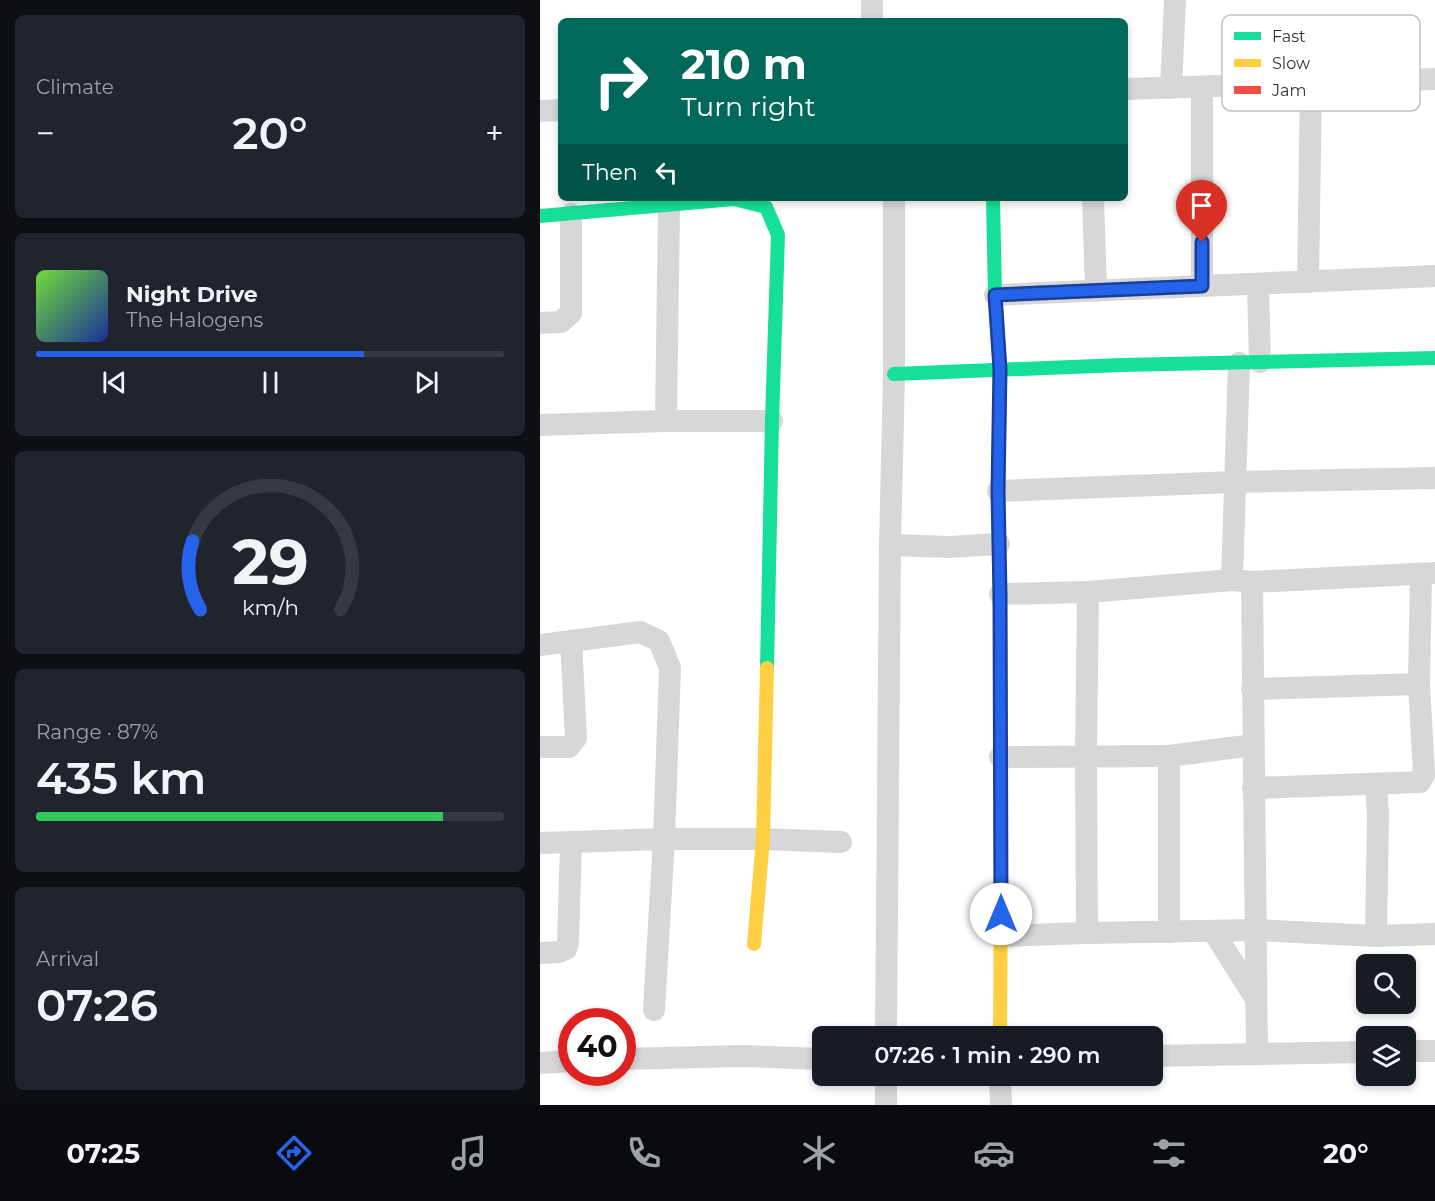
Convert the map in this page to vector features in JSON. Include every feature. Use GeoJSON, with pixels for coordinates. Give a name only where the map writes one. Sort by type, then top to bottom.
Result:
{"type":"FeatureCollection","features":[{"type":"Feature","properties":{"kind":"street"},"geometry":{"type":"LineString","coordinates":[[872,0],[872,18]]}},
{"type":"Feature","properties":{"kind":"street"},"geometry":{"type":"LineString","coordinates":[[1171,88],[1175,0]]}},
{"type":"Feature","properties":{"kind":"street"},"geometry":{"type":"LineString","coordinates":[[1420,80],[1435,80]]}},
{"type":"Feature","properties":{"kind":"street"},"geometry":{"type":"LineString","coordinates":[[1128,89],[1222,86]]}},
{"type":"Feature","properties":{"kind":"street"},"geometry":{"type":"LineString","coordinates":[[1202,87],[1202,286]]}},
{"type":"Feature","properties":{"kind":"street"},"geometry":{"type":"LineString","coordinates":[[540,111],[558,110]]}},
{"type":"Feature","properties":{"kind":"street"},"geometry":{"type":"LineString","coordinates":[[1308,282],[1311,111]]}},
{"type":"Feature","properties":{"kind":"street"},"geometry":{"type":"LineString","coordinates":[[540,216],[715,201]]}},
{"type":"Feature","properties":{"kind":"street"},"geometry":{"type":"LineString","coordinates":[[742,201],[766,207],[778,235],[763,839],[754,944]]}},
{"type":"Feature","properties":{"kind":"street"},"geometry":{"type":"LineString","coordinates":[[886,1026],[894,201]]}},
{"type":"Feature","properties":{"kind":"street"},"geometry":{"type":"LineString","coordinates":[[993,201],[995,295],[1000,369],[998,491],[1000,1026]]}},
{"type":"Feature","properties":{"kind":"street"},"geometry":{"type":"LineString","coordinates":[[1093,201],[1096,290]]}},
{"type":"Feature","properties":{"kind":"street"},"geometry":{"type":"LineString","coordinates":[[666,421],[669,206]]}},
{"type":"Feature","properties":{"kind":"street"},"geometry":{"type":"LineString","coordinates":[[540,323],[561,322],[571,313],[571,214]]}},
{"type":"Feature","properties":{"kind":"street"},"geometry":{"type":"LineString","coordinates":[[995,295],[1435,276]]}},
{"type":"Feature","properties":{"kind":"street"},"geometry":{"type":"LineString","coordinates":[[1257,1054],[1252,689],[1235,482],[1258,284]]}},
{"type":"Feature","properties":{"kind":"street"},"geometry":{"type":"LineString","coordinates":[[894,374],[1122,365],[1435,358]]}},
{"type":"Feature","properties":{"kind":"street"},"geometry":{"type":"LineString","coordinates":[[540,425],[666,421],[772,421]]}},
{"type":"Feature","properties":{"kind":"street"},"geometry":{"type":"LineString","coordinates":[[998,491],[1235,482],[1435,478]]}},
{"type":"Feature","properties":{"kind":"street"},"geometry":{"type":"LineString","coordinates":[[890,545],[950,547],[999,544]]}},
{"type":"Feature","properties":{"kind":"street"},"geometry":{"type":"LineString","coordinates":[[1000,594],[1088,592],[1242,581],[1428,574],[1419,684],[1424,775],[1420,782],[1253,788]]}},
{"type":"Feature","properties":{"kind":"street"},"geometry":{"type":"LineString","coordinates":[[1087,933],[1088,592]]}},
{"type":"Feature","properties":{"kind":"street"},"geometry":{"type":"LineString","coordinates":[[540,645],[640,632],[659,641],[670,669],[664,839],[654,1010]]}},
{"type":"Feature","properties":{"kind":"street"},"geometry":{"type":"LineString","coordinates":[[540,747],[569,747],[576,738],[571,641]]}},
{"type":"Feature","properties":{"kind":"street"},"geometry":{"type":"LineString","coordinates":[[1252,689],[1419,684]]}},
{"type":"Feature","properties":{"kind":"street"},"geometry":{"type":"LineString","coordinates":[[1000,757],[1169,756],[1253,745]]}},
{"type":"Feature","properties":{"kind":"street"},"geometry":{"type":"LineString","coordinates":[[1169,756],[1169,932]]}},
{"type":"Feature","properties":{"kind":"street"},"geometry":{"type":"LineString","coordinates":[[1376,784],[1378,815],[1376,936]]}},
{"type":"Feature","properties":{"kind":"street"},"geometry":{"type":"LineString","coordinates":[[540,843],[664,839],[841,842]]}},
{"type":"Feature","properties":{"kind":"street"},"geometry":{"type":"LineString","coordinates":[[540,952],[560,952],[566,949],[568,943],[571,843]]}},
{"type":"Feature","properties":{"kind":"street"},"geometry":{"type":"LineString","coordinates":[[1001,936],[1256,930],[1376,936],[1435,934]]}},
{"type":"Feature","properties":{"kind":"street"},"geometry":{"type":"LineString","coordinates":[[1213,931],[1256,999]]}},
{"type":"Feature","properties":{"kind":"street"},"geometry":{"type":"LineString","coordinates":[[1416,1051],[1435,1051]]}},
{"type":"Feature","properties":{"kind":"street"},"geometry":{"type":"LineString","coordinates":[[1163,1056],[1356,1052]]}},
{"type":"Feature","properties":{"kind":"street"},"geometry":{"type":"LineString","coordinates":[[636,1059],[742,1056],[812,1059]]}},
{"type":"Feature","properties":{"kind":"street"},"geometry":{"type":"LineString","coordinates":[[540,1063],[558,1061]]}},
{"type":"Feature","properties":{"kind":"street"},"geometry":{"type":"LineString","coordinates":[[886,1086],[886,1105]]}},
{"type":"Feature","properties":{"kind":"street"},"geometry":{"type":"LineString","coordinates":[[1000,1086],[1001,1105]]}},
{"type":"Feature","properties":{"kind":"traffic: fast"},"geometry":{"type":"LineString","coordinates":[[540,216],[711,201]]}},
{"type":"Feature","properties":{"kind":"traffic: fast"},"geometry":{"type":"LineString","coordinates":[[742,201],[766,207],[778,235],[767,668]]}},
{"type":"Feature","properties":{"kind":"traffic: fast"},"geometry":{"type":"LineString","coordinates":[[993,201],[995,295],[1000,369],[998,491],[1000,611]]}},
{"type":"Feature","properties":{"kind":"traffic: fast"},"geometry":{"type":"LineString","coordinates":[[894,374],[1121,365],[1435,358]]}},
{"type":"Feature","properties":{"kind":"traffic: slow"},"geometry":{"type":"LineString","coordinates":[[754,944],[763,839],[767,668]]}},
{"type":"Feature","properties":{"kind":"traffic: slow"},"geometry":{"type":"LineString","coordinates":[[1000,1026],[1001,880]]}},
{"type":"Feature","properties":{"kind":"traffic: jam"},"geometry":{"type":"LineString","coordinates":[[1000,611],[1001,880]]}},
{"type":"Feature","properties":{"kind":"route"},"geometry":{"type":"LineString","coordinates":[[1001,914],[998,491],[1000,369],[995,295],[1202,286],[1202,242]]}}]}
